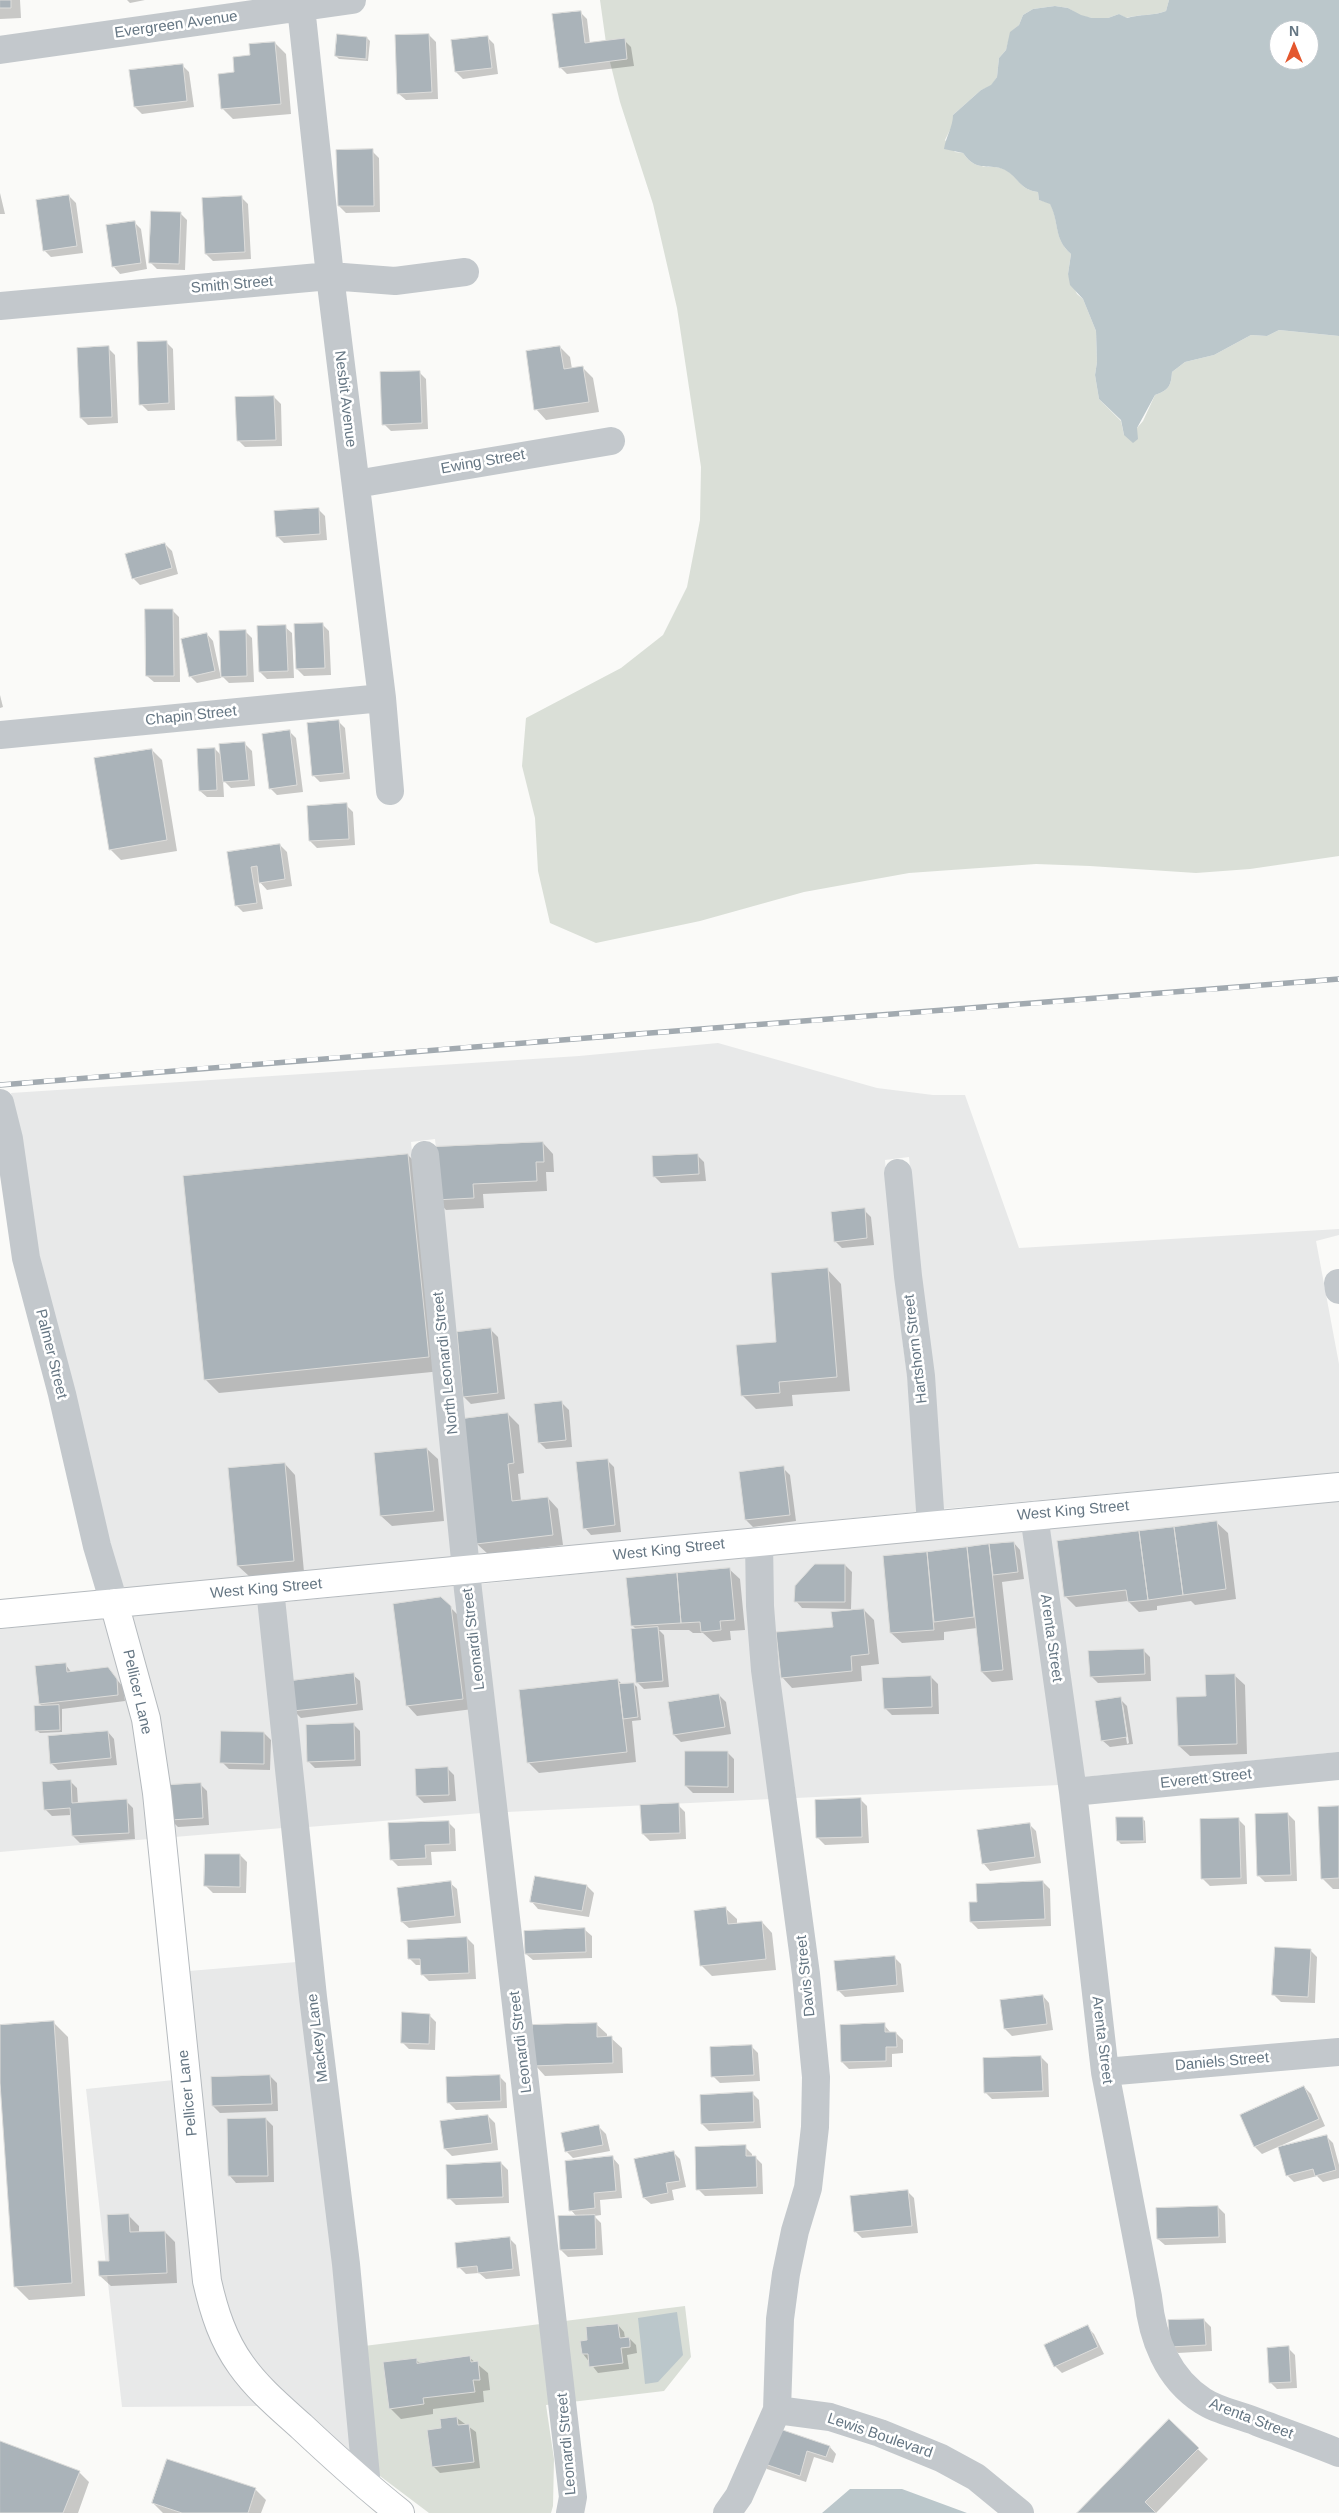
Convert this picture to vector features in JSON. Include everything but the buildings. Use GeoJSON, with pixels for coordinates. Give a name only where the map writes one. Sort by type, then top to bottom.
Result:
{"type":"FeatureCollection","features":[{"type":"Feature","properties":{"kind":"main road","name":"West King Street"},"geometry":{"type":"LineString","coordinates":[[0,1614],[1339,1487]]}},
{"type":"Feature","properties":{"kind":"main road","name":"Pellicer Lane"},"geometry":{"type":"LineString","coordinates":[[114,1603],[133,1665],[146,1720],[157,1793],[207,2281],[214,2311],[229,2346],[241,2366],[260,2389],[368,2487],[400,2513]]}},
{"type":"Feature","properties":{"kind":"street","name":"Evergreen Avenue"},"geometry":{"type":"LineString","coordinates":[[0,50],[203,10],[301,7],[352,0]]}},
{"type":"Feature","properties":{"kind":"street","name":"Nesbit Avenue"},"geometry":{"type":"LineString","coordinates":[[301,7],[330,276],[382,698],[390,791]]}},
{"type":"Feature","properties":{"kind":"street","name":"Smith Street"},"geometry":{"type":"LineString","coordinates":[[0,306],[330,276],[395,281],[464,272]]}},
{"type":"Feature","properties":{"kind":"street","name":"Ewing Street"},"geometry":{"type":"LineString","coordinates":[[356,484],[611,441]]}},
{"type":"Feature","properties":{"kind":"street","name":"Chapin Street"},"geometry":{"type":"LineString","coordinates":[[0,735],[382,698]]}},
{"type":"Feature","properties":{"kind":"street","name":"Palmer Street"},"geometry":{"type":"LineString","coordinates":[[0,1103],[9,1139],[26,1258],[62,1394],[97,1546],[114,1603]]}},
{"type":"Feature","properties":{"kind":"street","name":"North Leonardi Street"},"geometry":{"type":"LineString","coordinates":[[425,1155],[466,1570]]}},
{"type":"Feature","properties":{"kind":"street","name":"Hartshorn Street"},"geometry":{"type":"LineString","coordinates":[[898,1173],[908,1276],[921,1376],[931,1525]]}},
{"type":"Feature","properties":{"kind":"street","name":"Arenta Street"},"geometry":{"type":"LineString","coordinates":[[1034,1515],[1073,1792],[1105,2072],[1148,2297],[1150,2322],[1158,2345],[1170,2366],[1185,2386],[1204,2402],[1339,2453]]}},
{"type":"Feature","properties":{"kind":"street","name":"Davis Street"},"geometry":{"type":"LineString","coordinates":[[759,1541],[760,1606],[765,1670],[806,1974],[816,2077],[815,2127],[808,2188],[788,2266],[780,2319],[777,2410]]}},
{"type":"Feature","properties":{"kind":"street","name":"Leonardi Street"},"geometry":{"type":"LineString","coordinates":[[466,1570],[557,2347],[573,2497],[570,2513]]}},
{"type":"Feature","properties":{"kind":"street","name":"Mackey Lane"},"geometry":{"type":"LineString","coordinates":[[270,1589],[313,1997],[346,2264],[368,2487]]}},
{"type":"Feature","properties":{"kind":"street","name":"Everett Street"},"geometry":{"type":"LineString","coordinates":[[1073,1792],[1339,1766]]}},
{"type":"Feature","properties":{"kind":"street","name":"Daniels Street"},"geometry":{"type":"LineString","coordinates":[[1105,2072],[1339,2052]]}},
{"type":"Feature","properties":{"kind":"street"},"geometry":{"type":"LineString","coordinates":[[727,2513],[739,2496],[777,2410]]}},
{"type":"Feature","properties":{"kind":"street","name":"Lewis Boulevard"},"geometry":{"type":"LineString","coordinates":[[777,2410],[830,2417],[880,2433],[941,2458],[976,2478],[1020,2513]]}},
{"type":"Feature","properties":{"kind":"shaded area"},"geometry":{"type":"Polygon","coordinates":[[[600,0],[1169,0],[1166,11],[1126,18],[1119,14],[1108,18],[1092,18],[1081,16],[1068,8],[1055,6],[1033,9],[1023,15],[1019,25],[1011,32],[1006,50],[999,58],[997,77],[991,86],[981,90],[953,115],[953,124],[945,140],[955,152],[963,153],[974,163],[1006,170],[1027,189],[1038,192],[1039,200],[1050,203],[1059,236],[1065,248],[1071,254],[1068,274],[1077,294],[1083,299],[1096,331],[1097,362],[1095,375],[1099,399],[1121,421],[1124,435],[1137,428],[1143,421],[1155,395],[1166,389],[1170,384],[1172,372],[1185,362],[1214,355],[1251,335],[1267,336],[1279,330],[1339,336],[1339,856],[1250,869],[1196,873],[1036,864],[909,873],[804,892],[700,921],[596,943],[550,923],[538,871],[535,818],[522,766],[526,718],[621,668],[663,635],[687,587],[700,520],[701,467],[677,308],[653,204],[620,102],[607,50],[600,0]]]}},
{"type":"Feature","properties":{"kind":"shaded area"},"geometry":{"type":"Polygon","coordinates":[[[1169,0],[1339,0],[1339,336],[1279,330],[1267,336],[1251,335],[1214,355],[1185,362],[1172,372],[1170,384],[1166,389],[1155,395],[1137,428],[1138,439],[1133,443],[1124,435],[1121,420],[1099,399],[1095,375],[1097,362],[1096,331],[1083,299],[1070,285],[1068,274],[1071,254],[1065,248],[1059,236],[1050,204],[1039,200],[1038,192],[1027,189],[1005,170],[979,165],[968,159],[963,153],[944,149],[953,115],[981,90],[991,85],[997,77],[999,58],[1006,50],[1010,32],[1019,25],[1023,15],[1033,9],[1055,6],[1068,8],[1092,18],[1108,18],[1119,14],[1127,18],[1166,11],[1169,0]]]}},
{"type":"Feature","properties":{"kind":"shaded area"},"geometry":{"type":"Polygon","coordinates":[[[718,1043],[877,1088],[933,1095],[965,1095],[1019,1248],[1339,1229],[1339,1235],[1316,1241],[1339,1364],[1339,1473],[942,1509],[909,1157],[885,1160],[895,1278],[910,1401],[917,1512],[477,1555],[435,1139],[411,1142],[452,1557],[123,1588],[109,1542],[37,1246],[21,1137],[11,1093],[579,1056],[718,1043]]]}},
{"type":"Feature","properties":{"kind":"shaded area"},"geometry":{"type":"Polygon","coordinates":[[[1339,1501],[1339,1752],[1084,1777],[1048,1528],[1339,1501]]]}},
{"type":"Feature","properties":{"kind":"shaded area"},"geometry":{"type":"Polygon","coordinates":[[[1023,1531],[1059,1785],[796,1798],[778,1668],[772,1605],[771,1554],[1023,1531]]]}},
{"type":"Feature","properties":{"kind":"shaded area"},"geometry":{"type":"Polygon","coordinates":[[[747,1557],[771,1799],[507,1812],[480,1584],[747,1557]]]}},
{"type":"Feature","properties":{"kind":"shaded area"},"geometry":{"type":"Polygon","coordinates":[[[455,1586],[482,1813],[308,1827],[284,1602],[455,1586]]]}},
{"type":"Feature","properties":{"kind":"shaded area"},"geometry":{"type":"Polygon","coordinates":[[[259,1604],[283,1828],[174,1837],[158,1716],[131,1615],[259,1604]]]}},
{"type":"Feature","properties":{"kind":"shaded area"},"geometry":{"type":"Polygon","coordinates":[[[106,1618],[133,1723],[149,1839],[0,1852],[0,1629],[106,1618]]]}},
{"type":"Feature","properties":{"kind":"shaded area"},"geometry":{"type":"Polygon","coordinates":[[[297,1962],[333,2266],[352,2455],[269,2378],[251,2357],[237,2333],[226,2306],[219,2279],[189,1971],[297,1962]]]}},
{"type":"Feature","properties":{"kind":"shaded area"},"geometry":{"type":"Polygon","coordinates":[[[174,2080],[232,2375],[259,2406],[122,2407],[86,2089],[174,2080]]]}},
{"type":"Feature","properties":{"kind":"shaded area"},"geometry":{"type":"Polygon","coordinates":[[[685,2306],[691,2357],[664,2391],[546,2405],[554,2459],[553,2506],[551,2513],[429,2513],[376,2473],[364,2346],[685,2306]]]}},
{"type":"Feature","properties":{"kind":"shaded area"},"geometry":{"type":"Polygon","coordinates":[[[677,2312],[683,2355],[658,2382],[645,2384],[638,2318],[677,2312]]]}},
{"type":"Feature","properties":{"kind":"shaded area"},"geometry":{"type":"Polygon","coordinates":[[[850,2489],[902,2489],[967,2513],[822,2513],[850,2489]]]}},
{"type":"Feature","properties":{"kind":"railway"},"geometry":{"type":"LineString","coordinates":[[0,1085],[1339,979]]}}]}
